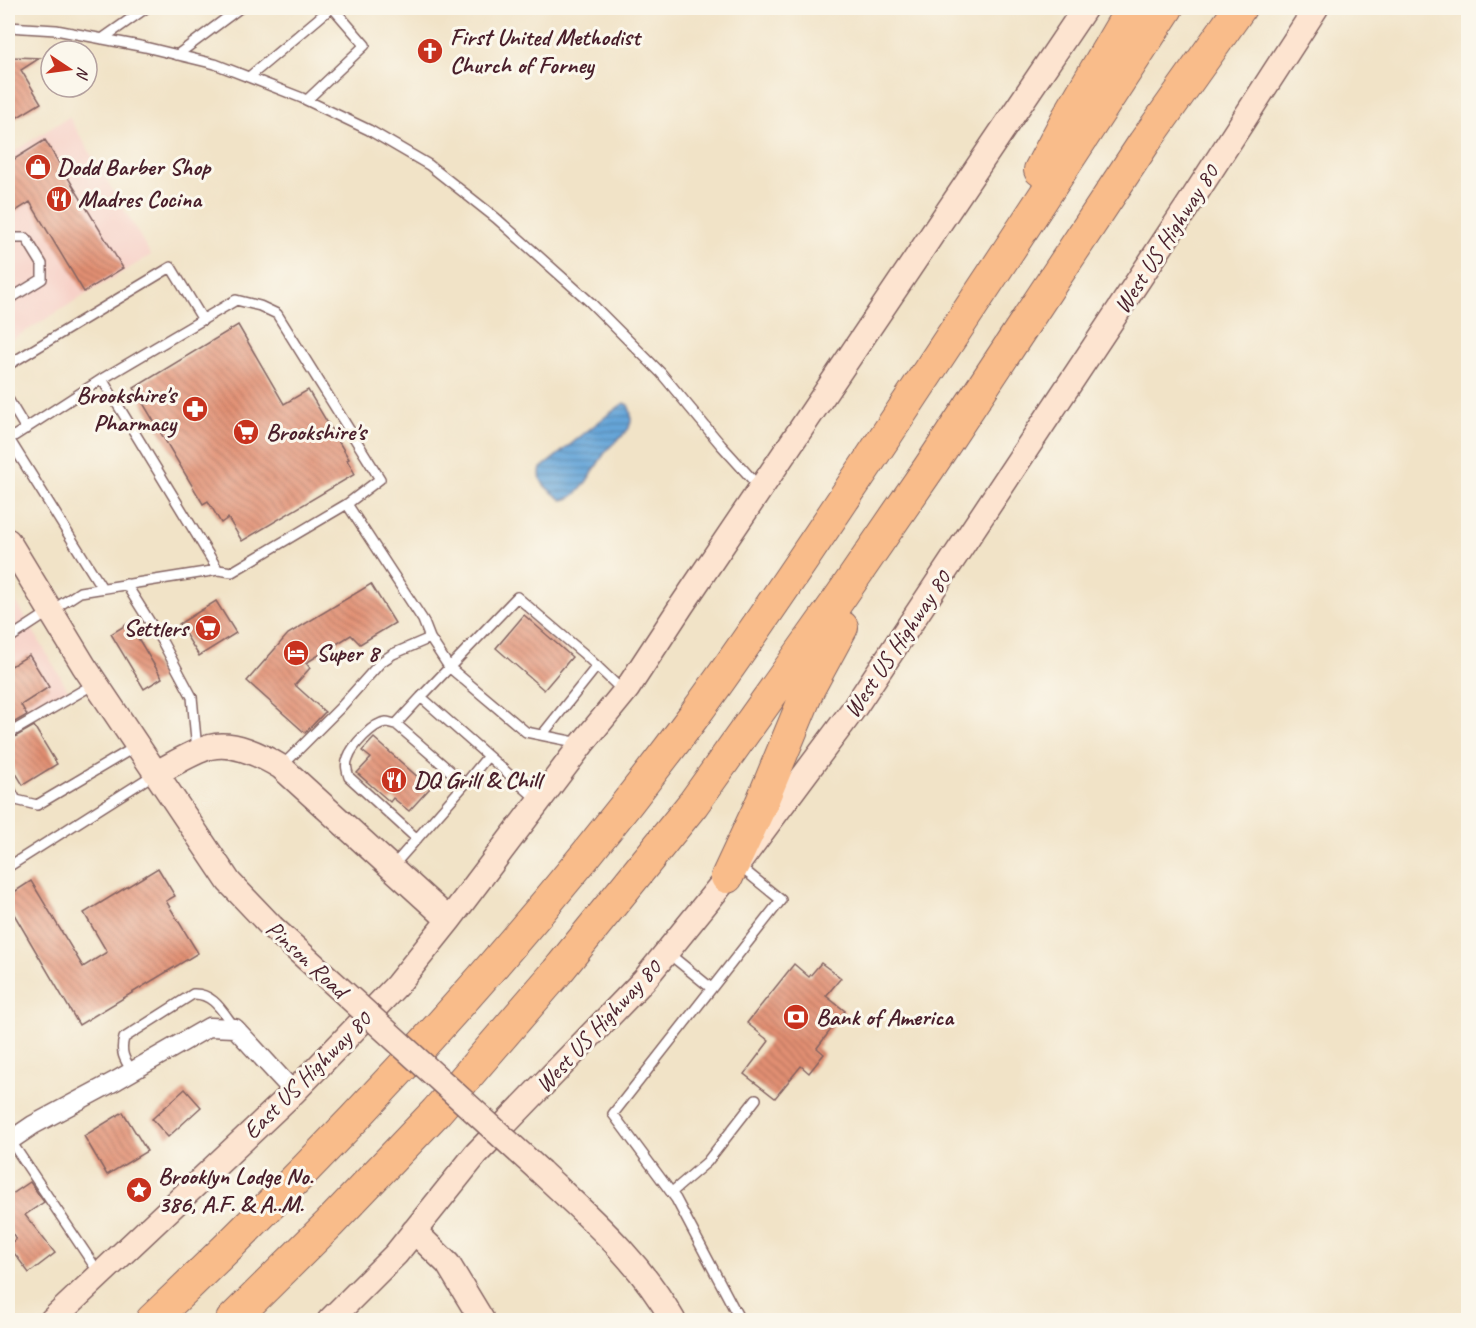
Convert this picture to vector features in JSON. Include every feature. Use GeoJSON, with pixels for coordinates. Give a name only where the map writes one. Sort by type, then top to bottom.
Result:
{"type":"FeatureCollection","features":[{"type":"Feature","properties":{"kind":"highway"},"geometry":{"type":"LineString","coordinates":[[909,400],[1074,106],[1132,8]]}},
{"type":"Feature","properties":{"kind":"highway"},"geometry":{"type":"LineString","coordinates":[[152,1320],[268,1209],[375,1098],[499,959],[651,771],[723,675],[909,400],[1167,8]]}},
{"type":"Feature","properties":{"kind":"highway"},"geometry":{"type":"LineString","coordinates":[[232,1320],[313,1241],[436,1112],[550,981],[693,804],[929,468],[1144,143],[1240,8]]}},
{"type":"Feature","properties":{"kind":"highway"},"geometry":{"type":"LineString","coordinates":[[732,871],[809,688],[825,656],[887,555],[929,468]]}},
{"type":"Feature","properties":{"kind":"main road"},"geometry":{"type":"LineString","coordinates":[[156,773],[210,747],[241,749],[264,757],[281,767],[449,920],[538,800],[624,692],[1085,8]]}},
{"type":"Feature","properties":{"kind":"main road","name":"West US Highway 80"},"geometry":{"type":"LineString","coordinates":[[414,1231],[476,1154],[618,1008],[667,952],[732,871],[855,706],[1193,198],[1316,8]]}},
{"type":"Feature","properties":{"kind":"main road","name":"Pinson Road"},"geometry":{"type":"LineString","coordinates":[[8,541],[96,683],[229,882],[272,927],[626,1252],[674,1320]]}},
{"type":"Feature","properties":{"kind":"main road","name":"East US Highway 80"},"geometry":{"type":"LineString","coordinates":[[52,1320],[294,1092],[397,985],[449,920]]}},
{"type":"Feature","properties":{"kind":"main road"},"geometry":{"type":"LineString","coordinates":[[330,1320],[396,1254],[414,1231],[448,1264],[482,1320]]}},
{"type":"Feature","properties":{"kind":"street"},"geometry":{"type":"LineString","coordinates":[[9,1141],[33,1125],[209,1027],[235,1028],[294,1092]]}},
{"type":"Feature","properties":{"kind":"lane"},"geometry":{"type":"LineString","coordinates":[[102,39],[146,8]]}},
{"type":"Feature","properties":{"kind":"lane"},"geometry":{"type":"LineString","coordinates":[[177,55],[240,8]]}},
{"type":"Feature","properties":{"kind":"lane"},"geometry":{"type":"LineString","coordinates":[[249,77],[332,8],[364,45],[307,100]]}},
{"type":"Feature","properties":{"kind":"lane"},"geometry":{"type":"LineString","coordinates":[[8,27],[56,30],[215,64],[307,100],[369,130],[429,165],[496,218],[590,302],[662,373],[721,445],[761,489]]}},
{"type":"Feature","properties":{"kind":"lane"},"geometry":{"type":"LineString","coordinates":[[8,238],[26,238],[42,264],[42,279],[8,300]]}},
{"type":"Feature","properties":{"kind":"lane"},"geometry":{"type":"LineString","coordinates":[[8,365],[171,267],[203,320]]}},
{"type":"Feature","properties":{"kind":"lane"},"geometry":{"type":"LineString","coordinates":[[8,639],[80,592],[218,570],[232,572],[347,504],[380,479],[277,314],[260,306],[236,300],[102,379],[8,440],[102,588]]}},
{"type":"Feature","properties":{"kind":"lane"},"geometry":{"type":"LineString","coordinates":[[102,379],[218,570]]}},
{"type":"Feature","properties":{"kind":"lane"},"geometry":{"type":"LineString","coordinates":[[8,399],[26,429]]}},
{"type":"Feature","properties":{"kind":"lane"},"geometry":{"type":"LineString","coordinates":[[347,504],[423,620],[430,638],[449,667],[526,732],[582,744]]}},
{"type":"Feature","properties":{"kind":"lane"},"geometry":{"type":"LineString","coordinates":[[126,584],[163,643],[192,697],[197,753]]}},
{"type":"Feature","properties":{"kind":"lane"},"geometry":{"type":"LineString","coordinates":[[396,724],[517,597],[624,692]]}},
{"type":"Feature","properties":{"kind":"lane"},"geometry":{"type":"LineString","coordinates":[[281,767],[340,708],[381,662],[393,654],[430,638]]}},
{"type":"Feature","properties":{"kind":"lane"},"geometry":{"type":"LineString","coordinates":[[542,735],[597,666]]}},
{"type":"Feature","properties":{"kind":"lane"},"geometry":{"type":"LineString","coordinates":[[8,734],[96,683]]}},
{"type":"Feature","properties":{"kind":"lane"},"geometry":{"type":"LineString","coordinates":[[421,697],[538,800]]}},
{"type":"Feature","properties":{"kind":"lane"},"geometry":{"type":"LineString","coordinates":[[417,839],[349,777],[346,769],[347,759],[354,748],[374,727],[385,722],[396,724],[465,784]]}},
{"type":"Feature","properties":{"kind":"lane"},"geometry":{"type":"LineString","coordinates":[[8,785],[16,800],[37,806],[137,746]]}},
{"type":"Feature","properties":{"kind":"lane"},"geometry":{"type":"LineString","coordinates":[[392,867],[489,756]]}},
{"type":"Feature","properties":{"kind":"lane"},"geometry":{"type":"LineString","coordinates":[[8,867],[156,773]]}},
{"type":"Feature","properties":{"kind":"lane"},"geometry":{"type":"LineString","coordinates":[[732,871],[781,900],[613,1114],[672,1192],[740,1320]]}},
{"type":"Feature","properties":{"kind":"lane"},"geometry":{"type":"LineString","coordinates":[[667,952],[711,988]]}},
{"type":"Feature","properties":{"kind":"lane"},"geometry":{"type":"LineString","coordinates":[[132,1071],[124,1059],[121,1047],[124,1038],[193,994],[202,994],[212,998],[235,1028]]}},
{"type":"Feature","properties":{"kind":"lane"},"geometry":{"type":"LineString","coordinates":[[672,1192],[707,1162],[756,1099]]}},
{"type":"Feature","properties":{"kind":"lane"},"geometry":{"type":"LineString","coordinates":[[9,1141],[100,1275]]}},
{"type":"Feature","properties":{"kind":"shaded area"},"geometry":{"type":"Polygon","coordinates":[[[69,117],[151,255],[8,342],[8,155],[69,117]]]}},
{"type":"Feature","properties":{"kind":"shaded area"},"geometry":{"type":"Polygon","coordinates":[[[8,588],[70,693],[8,729],[8,588]]]}},
{"type":"Feature","properties":{"kind":"water"},"geometry":{"type":"Polygon","coordinates":[[[624,403],[628,405],[631,413],[629,428],[611,445],[576,494],[562,500],[543,483],[541,468],[624,403]]]}},
{"type":"Feature","properties":{"kind":"building"},"geometry":{"type":"Polygon","coordinates":[[[8,47],[13,57],[39,58],[21,70],[41,103],[8,123],[8,47]]]}},
{"type":"Feature","properties":{"kind":"building"},"geometry":{"type":"Polygon","coordinates":[[[45,140],[123,268],[84,292],[30,202],[8,216],[8,163],[45,140]]]}},
{"type":"Feature","properties":{"kind":"building","name":"Brookshire's"},"geometry":{"type":"Polygon","coordinates":[[[238,325],[284,404],[308,390],[349,459],[347,460],[355,474],[242,541],[228,518],[221,523],[208,501],[203,504],[134,388],[238,325]]]}},
{"type":"Feature","properties":{"kind":"building","name":"Super 8"},"geometry":{"type":"Polygon","coordinates":[[[371,584],[395,623],[360,644],[351,635],[306,663],[310,668],[295,685],[325,712],[305,733],[247,681],[288,634],[371,584]]]}},
{"type":"Feature","properties":{"kind":"building","name":"Settlers"},"geometry":{"type":"Polygon","coordinates":[[[216,601],[236,633],[199,656],[179,624],[216,601]]]}},
{"type":"Feature","properties":{"kind":"building"},"geometry":{"type":"Polygon","coordinates":[[[524,615],[572,657],[544,690],[496,648],[524,615]]]}},
{"type":"Feature","properties":{"kind":"building"},"geometry":{"type":"Polygon","coordinates":[[[129,623],[162,678],[144,689],[111,634],[129,623]]]}},
{"type":"Feature","properties":{"kind":"building"},"geometry":{"type":"Polygon","coordinates":[[[29,655],[49,687],[21,705],[27,715],[8,726],[8,668],[29,655]]]}},
{"type":"Feature","properties":{"kind":"building"},"geometry":{"type":"Polygon","coordinates":[[[34,726],[57,764],[23,785],[8,760],[8,741],[34,726]]]}},
{"type":"Feature","properties":{"kind":"building","name":"DQ Grill & Chill"},"geometry":{"type":"Polygon","coordinates":[[[374,738],[430,788],[409,811],[393,798],[390,802],[357,773],[371,758],[362,751],[374,738]]]}},
{"type":"Feature","properties":{"kind":"building"},"geometry":{"type":"Polygon","coordinates":[[[158,868],[175,896],[166,901],[198,953],[79,1025],[8,904],[8,896],[31,881],[83,967],[107,952],[84,913],[158,868]]]}},
{"type":"Feature","properties":{"kind":"building","name":"Bank of America"},"geometry":{"type":"Polygon","coordinates":[[[821,963],[841,978],[826,996],[845,1011],[817,1048],[824,1054],[809,1073],[801,1066],[775,1098],[744,1074],[769,1041],[747,1023],[794,964],[809,977],[821,963]]]}},
{"type":"Feature","properties":{"kind":"building"},"geometry":{"type":"Polygon","coordinates":[[[185,1089],[201,1107],[168,1137],[152,1119],[185,1089]]]}},
{"type":"Feature","properties":{"kind":"building"},"geometry":{"type":"Polygon","coordinates":[[[123,1112],[147,1151],[107,1175],[84,1136],[123,1112]]]}},
{"type":"Feature","properties":{"kind":"building"},"geometry":{"type":"Polygon","coordinates":[[[30,1182],[44,1202],[25,1215],[55,1253],[29,1273],[8,1245],[16,1239],[8,1226],[8,1197],[30,1182]]]}},
{"type":"Feature","properties":{"kind":"place","name":"First United Methodist Church of Forney"},"geometry":{"type":"Point","coordinates":[430,51]}},
{"type":"Feature","properties":{"kind":"place","name":"Dodd Barber Shop"},"geometry":{"type":"Point","coordinates":[38,167]}},
{"type":"Feature","properties":{"kind":"place","name":"Madres Cocina"},"geometry":{"type":"Point","coordinates":[59,199]}},
{"type":"Feature","properties":{"kind":"place","name":"Brookshire's Pharmacy"},"geometry":{"type":"Point","coordinates":[195,409]}},
{"type":"Feature","properties":{"kind":"place","name":"Brookshire's"},"geometry":{"type":"Point","coordinates":[246,432]}},
{"type":"Feature","properties":{"kind":"place","name":"Settlers"},"geometry":{"type":"Point","coordinates":[208,628]}},
{"type":"Feature","properties":{"kind":"place","name":"Super 8"},"geometry":{"type":"Point","coordinates":[296,653]}},
{"type":"Feature","properties":{"kind":"place","name":"DQ Grill & Chill"},"geometry":{"type":"Point","coordinates":[394,780]}},
{"type":"Feature","properties":{"kind":"place","name":"Bank of America"},"geometry":{"type":"Point","coordinates":[796,1017]}},
{"type":"Feature","properties":{"kind":"place","name":"Brooklyn Lodge No. 386, A.F. & A..M."},"geometry":{"type":"Point","coordinates":[139,1190]}}]}
